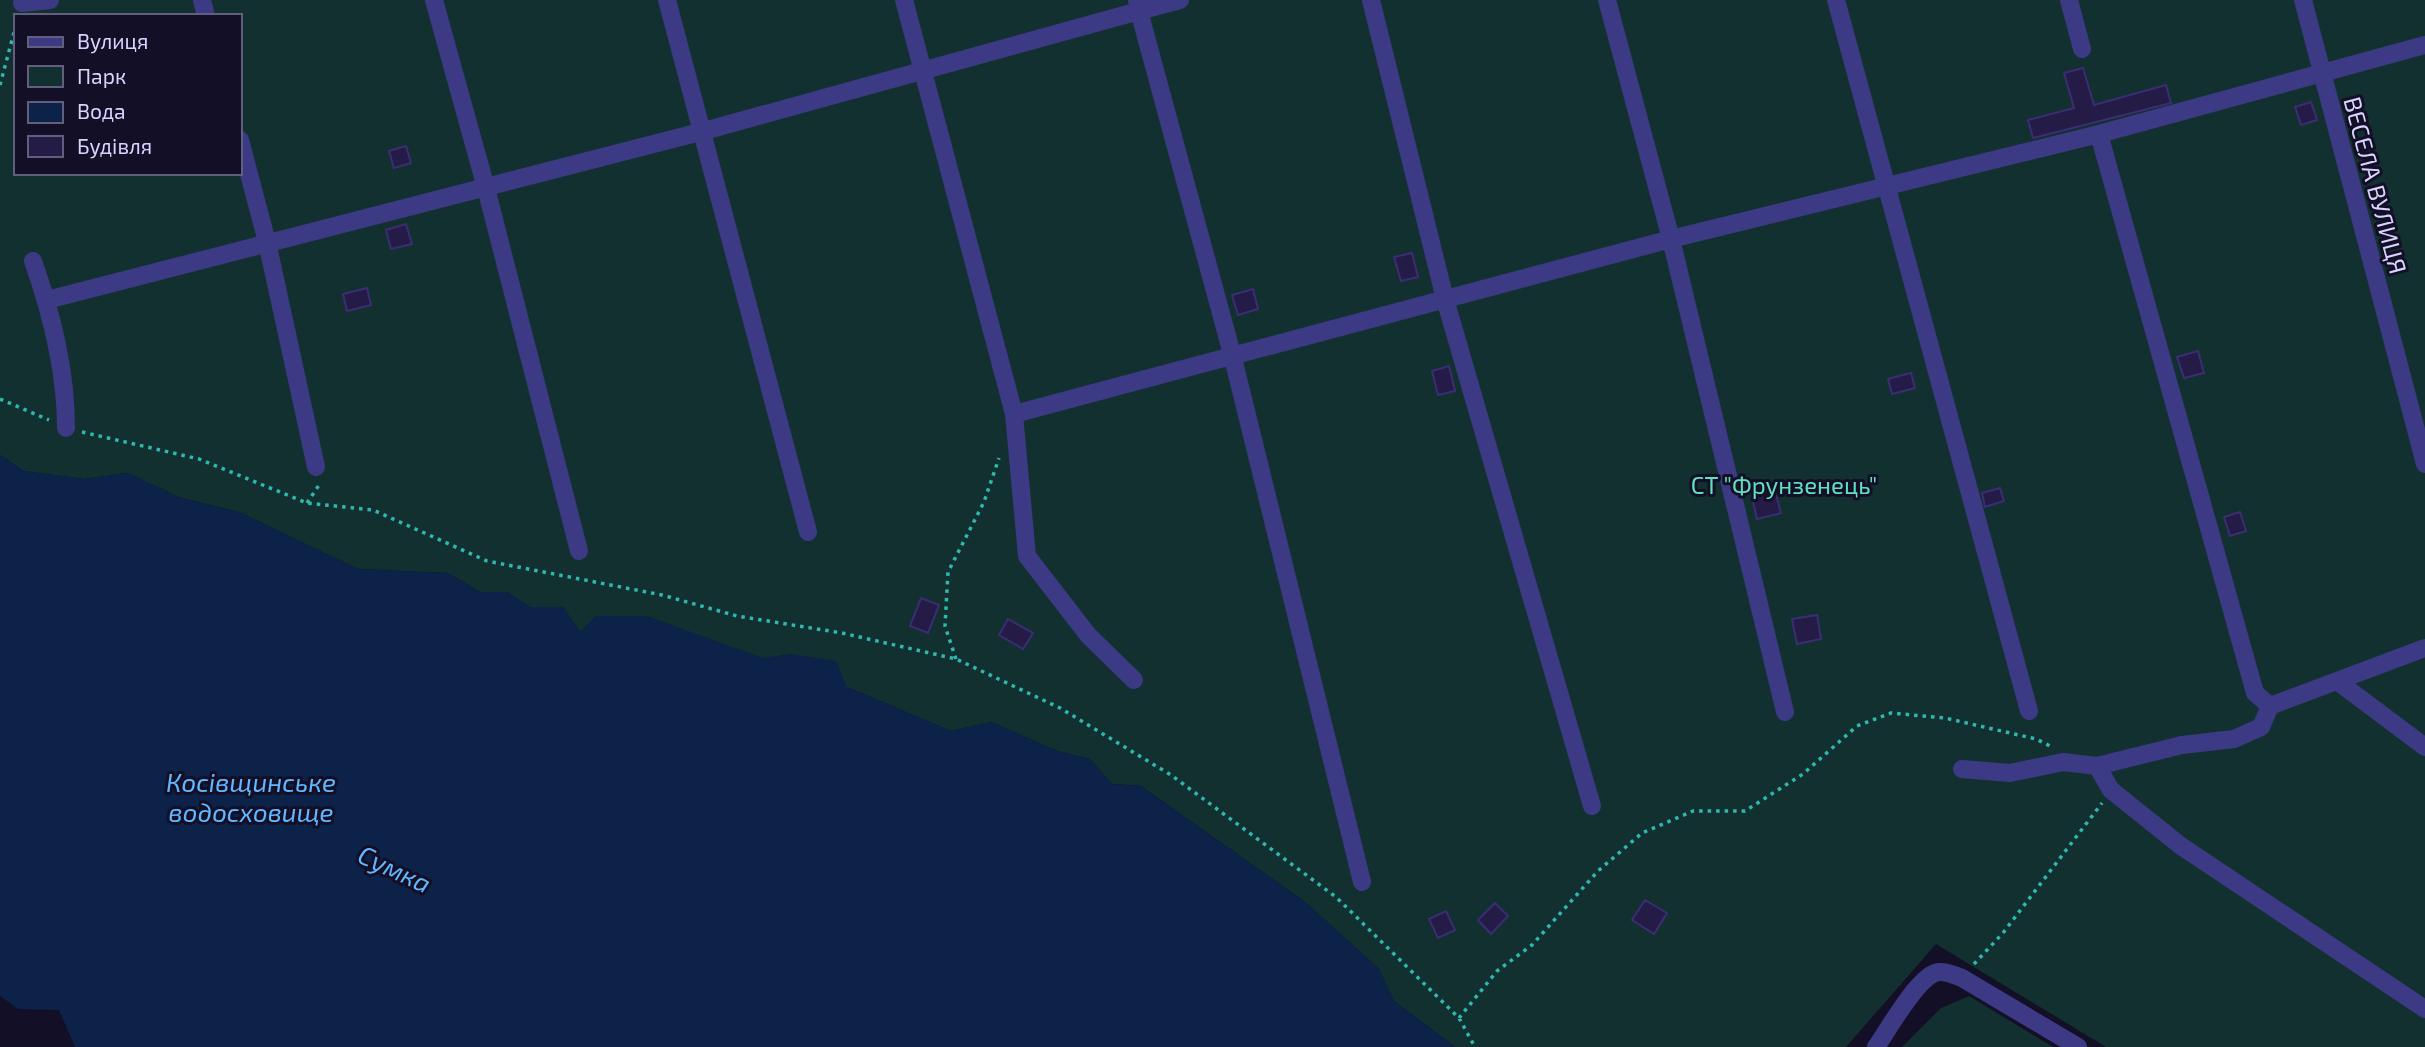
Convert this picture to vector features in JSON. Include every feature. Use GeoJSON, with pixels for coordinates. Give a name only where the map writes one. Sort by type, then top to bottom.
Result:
{"type":"FeatureCollection","features":[{"type":"Feature","properties":{"kind":"street"},"geometry":{"type":"LineString","coordinates":[[22,3],[50,0]]}},
{"type":"Feature","properties":{"kind":"street"},"geometry":{"type":"LineString","coordinates":[[434,0],[486,188],[579,551]]}},
{"type":"Feature","properties":{"kind":"street"},"geometry":{"type":"LineString","coordinates":[[667,0],[704,131],[808,532]]}},
{"type":"Feature","properties":{"kind":"street"},"geometry":{"type":"LineString","coordinates":[[904,0],[925,69],[1014,414],[1027,556],[1088,635],[1135,680]]}},
{"type":"Feature","properties":{"kind":"street"},"geometry":{"type":"LineString","coordinates":[[47,300],[704,131],[1138,5],[1180,0]]}},
{"type":"Feature","properties":{"kind":"street"},"geometry":{"type":"LineString","coordinates":[[1371,0],[1445,299],[1592,806]]}},
{"type":"Feature","properties":{"kind":"street"},"geometry":{"type":"LineString","coordinates":[[1607,0],[1671,239],[1786,712]]}},
{"type":"Feature","properties":{"kind":"street"},"geometry":{"type":"LineString","coordinates":[[1836,0],[2029,711]]}},
{"type":"Feature","properties":{"kind":"street"},"geometry":{"type":"LineString","coordinates":[[2069,0],[2082,49]]}},
{"type":"Feature","properties":{"kind":"street","name":"ВЕСЕЛА ВУЛИЦЯ"},"geometry":{"type":"LineString","coordinates":[[2303,0],[2425,464]]}},
{"type":"Feature","properties":{"kind":"street"},"geometry":{"type":"LineString","coordinates":[[1138,5],[1232,354],[1362,882]]}},
{"type":"Feature","properties":{"kind":"street"},"geometry":{"type":"LineString","coordinates":[[1014,414],[1232,354],[1884,184],[2099,134],[2425,45]]}},
{"type":"Feature","properties":{"kind":"street"},"geometry":{"type":"LineString","coordinates":[[2099,134],[2255,693],[2270,706]]}},
{"type":"Feature","properties":{"kind":"street"},"geometry":{"type":"LineString","coordinates":[[242,148],[267,242],[316,467]]}},
{"type":"Feature","properties":{"kind":"street"},"geometry":{"type":"LineString","coordinates":[[33,261],[47,300],[66,388],[66,428]]}},
{"type":"Feature","properties":{"kind":"street"},"geometry":{"type":"LineString","coordinates":[[1962,769],[2010,773],[2063,762],[2097,766],[2182,745],[2234,739],[2261,727],[2270,706],[2425,648]]}},
{"type":"Feature","properties":{"kind":"street"},"geometry":{"type":"LineString","coordinates":[[2337,681],[2425,747]]}},
{"type":"Feature","properties":{"kind":"street"},"geometry":{"type":"LineString","coordinates":[[2097,766],[2111,790],[2181,846],[2425,1009]]}},
{"type":"Feature","properties":{"kind":"street"},"geometry":{"type":"LineString","coordinates":[[1876,1047],[1921,984],[1935,973],[1962,978],[2078,1047]]}},
{"type":"Feature","properties":{"kind":"path"},"geometry":{"type":"LineString","coordinates":[[0,85],[14,32]]}},
{"type":"Feature","properties":{"kind":"path"},"geometry":{"type":"LineString","coordinates":[[0,399],[66,428],[199,459],[307,503],[373,510],[486,561],[662,595],[737,616],[842,633],[956,659],[1060,708],[1171,775],[1336,897],[1459,1018],[1475,1047]]}},
{"type":"Feature","properties":{"kind":"path"},"geometry":{"type":"LineString","coordinates":[[956,659],[945,626],[948,572],[984,502],[1001,452]]}},
{"type":"Feature","properties":{"kind":"path"},"geometry":{"type":"LineString","coordinates":[[1459,1018],[1497,971],[1532,945],[1598,871],[1642,833],[1693,811],[1745,811],[1803,774],[1857,726],[1891,713],[1945,718],[2036,739],[2060,750]]}},
{"type":"Feature","properties":{"kind":"path"},"geometry":{"type":"LineString","coordinates":[[1962,978],[2003,933],[2111,790]]}},
{"type":"Feature","properties":{"kind":"green space","name":"СТ \"Фрунзенець\""},"geometry":{"type":"Polygon","coordinates":[[[0,0],[2425,0],[2425,1047],[2106,1047],[1936,944],[1846,1047],[1455,1047],[1394,1001],[1378,968],[1305,902],[1141,786],[1112,784],[1090,759],[1057,751],[991,722],[951,731],[847,687],[791,654],[763,659],[646,616],[580,632],[563,607],[530,607],[507,592],[480,592],[448,573],[358,569],[239,512],[178,497],[128,473],[84,479],[24,471],[0,455],[0,0]]]}},
{"type":"Feature","properties":{"kind":"green space"},"geometry":{"type":"Polygon","coordinates":[[[1969,996],[2053,1047],[1902,1047],[1941,1008],[1969,996]]]}},
{"type":"Feature","properties":{"kind":"water","name":"Косівщинське водосховище"},"geometry":{"type":"Polygon","coordinates":[[[0,455],[24,471],[84,479],[128,473],[178,497],[239,512],[358,569],[448,573],[480,592],[507,592],[530,607],[563,607],[580,632],[596,616],[646,616],[763,658],[791,654],[836,661],[847,687],[951,731],[991,722],[1057,751],[1090,759],[1112,784],[1141,786],[1305,902],[1378,968],[1394,1001],[1455,1047],[75,1047],[59,1010],[18,1009],[0,996],[0,455]]]}},
{"type":"Feature","properties":{"kind":"building"},"geometry":{"type":"Polygon","coordinates":[[[2083,68],[2094,105],[2166,85],[2171,103],[2033,138],[2028,120],[2074,108],[2064,73],[2083,68]]]}},
{"type":"Feature","properties":{"kind":"building"},"geometry":{"type":"Polygon","coordinates":[[[2311,102],[2317,120],[2301,125],[2295,107],[2311,102]]]}},
{"type":"Feature","properties":{"kind":"building"},"geometry":{"type":"Polygon","coordinates":[[[406,146],[411,163],[394,168],[389,151],[406,146]]]}},
{"type":"Feature","properties":{"kind":"building"},"geometry":{"type":"Polygon","coordinates":[[[406,224],[412,244],[391,249],[386,230],[406,224]]]}},
{"type":"Feature","properties":{"kind":"building"},"geometry":{"type":"Polygon","coordinates":[[[1412,253],[1418,277],[1401,281],[1394,257],[1412,253]]]}},
{"type":"Feature","properties":{"kind":"building"},"geometry":{"type":"Polygon","coordinates":[[[367,288],[371,305],[347,311],[343,294],[367,288]]]}},
{"type":"Feature","properties":{"kind":"building"},"geometry":{"type":"Polygon","coordinates":[[[1253,289],[1258,309],[1238,315],[1232,295],[1253,289]]]}},
{"type":"Feature","properties":{"kind":"building"},"geometry":{"type":"Polygon","coordinates":[[[2198,351],[2204,373],[2184,378],[2177,357],[2198,351]]]}},
{"type":"Feature","properties":{"kind":"building"},"geometry":{"type":"Polygon","coordinates":[[[1449,366],[1455,391],[1438,395],[1432,371],[1449,366]]]}},
{"type":"Feature","properties":{"kind":"building"},"geometry":{"type":"Polygon","coordinates":[[[1911,373],[1915,388],[1892,394],[1888,379],[1911,373]]]}},
{"type":"Feature","properties":{"kind":"building"},"geometry":{"type":"Polygon","coordinates":[[[1774,487],[1781,513],[1757,519],[1751,493],[1774,487]]]}},
{"type":"Feature","properties":{"kind":"building"},"geometry":{"type":"Polygon","coordinates":[[[2000,488],[2004,501],[1985,507],[1982,493],[2000,488]]]}},
{"type":"Feature","properties":{"kind":"building"},"geometry":{"type":"Polygon","coordinates":[[[2240,512],[2246,531],[2230,536],[2224,517],[2240,512]]]}},
{"type":"Feature","properties":{"kind":"building"},"geometry":{"type":"Polygon","coordinates":[[[921,598],[939,605],[928,633],[910,626],[921,598]]]}},
{"type":"Feature","properties":{"kind":"building"},"geometry":{"type":"Polygon","coordinates":[[[1817,615],[1821,639],[1797,644],[1792,619],[1817,615]]]}},
{"type":"Feature","properties":{"kind":"building"},"geometry":{"type":"Polygon","coordinates":[[[1008,619],[1033,633],[1023,649],[999,635],[1008,619]]]}},
{"type":"Feature","properties":{"kind":"building"},"geometry":{"type":"Polygon","coordinates":[[[1645,900],[1667,913],[1654,934],[1632,920],[1645,900]]]}},
{"type":"Feature","properties":{"kind":"building"},"geometry":{"type":"Polygon","coordinates":[[[1495,903],[1508,916],[1491,934],[1478,920],[1495,903]]]}},
{"type":"Feature","properties":{"kind":"building"},"geometry":{"type":"Polygon","coordinates":[[[1446,911],[1455,930],[1438,938],[1429,919],[1446,911]]]}},
{"type":"Feature","properties":{"kind":"water label","name":"Сумка"},"geometry":{"type":"Point","coordinates":[395,868]}}]}
